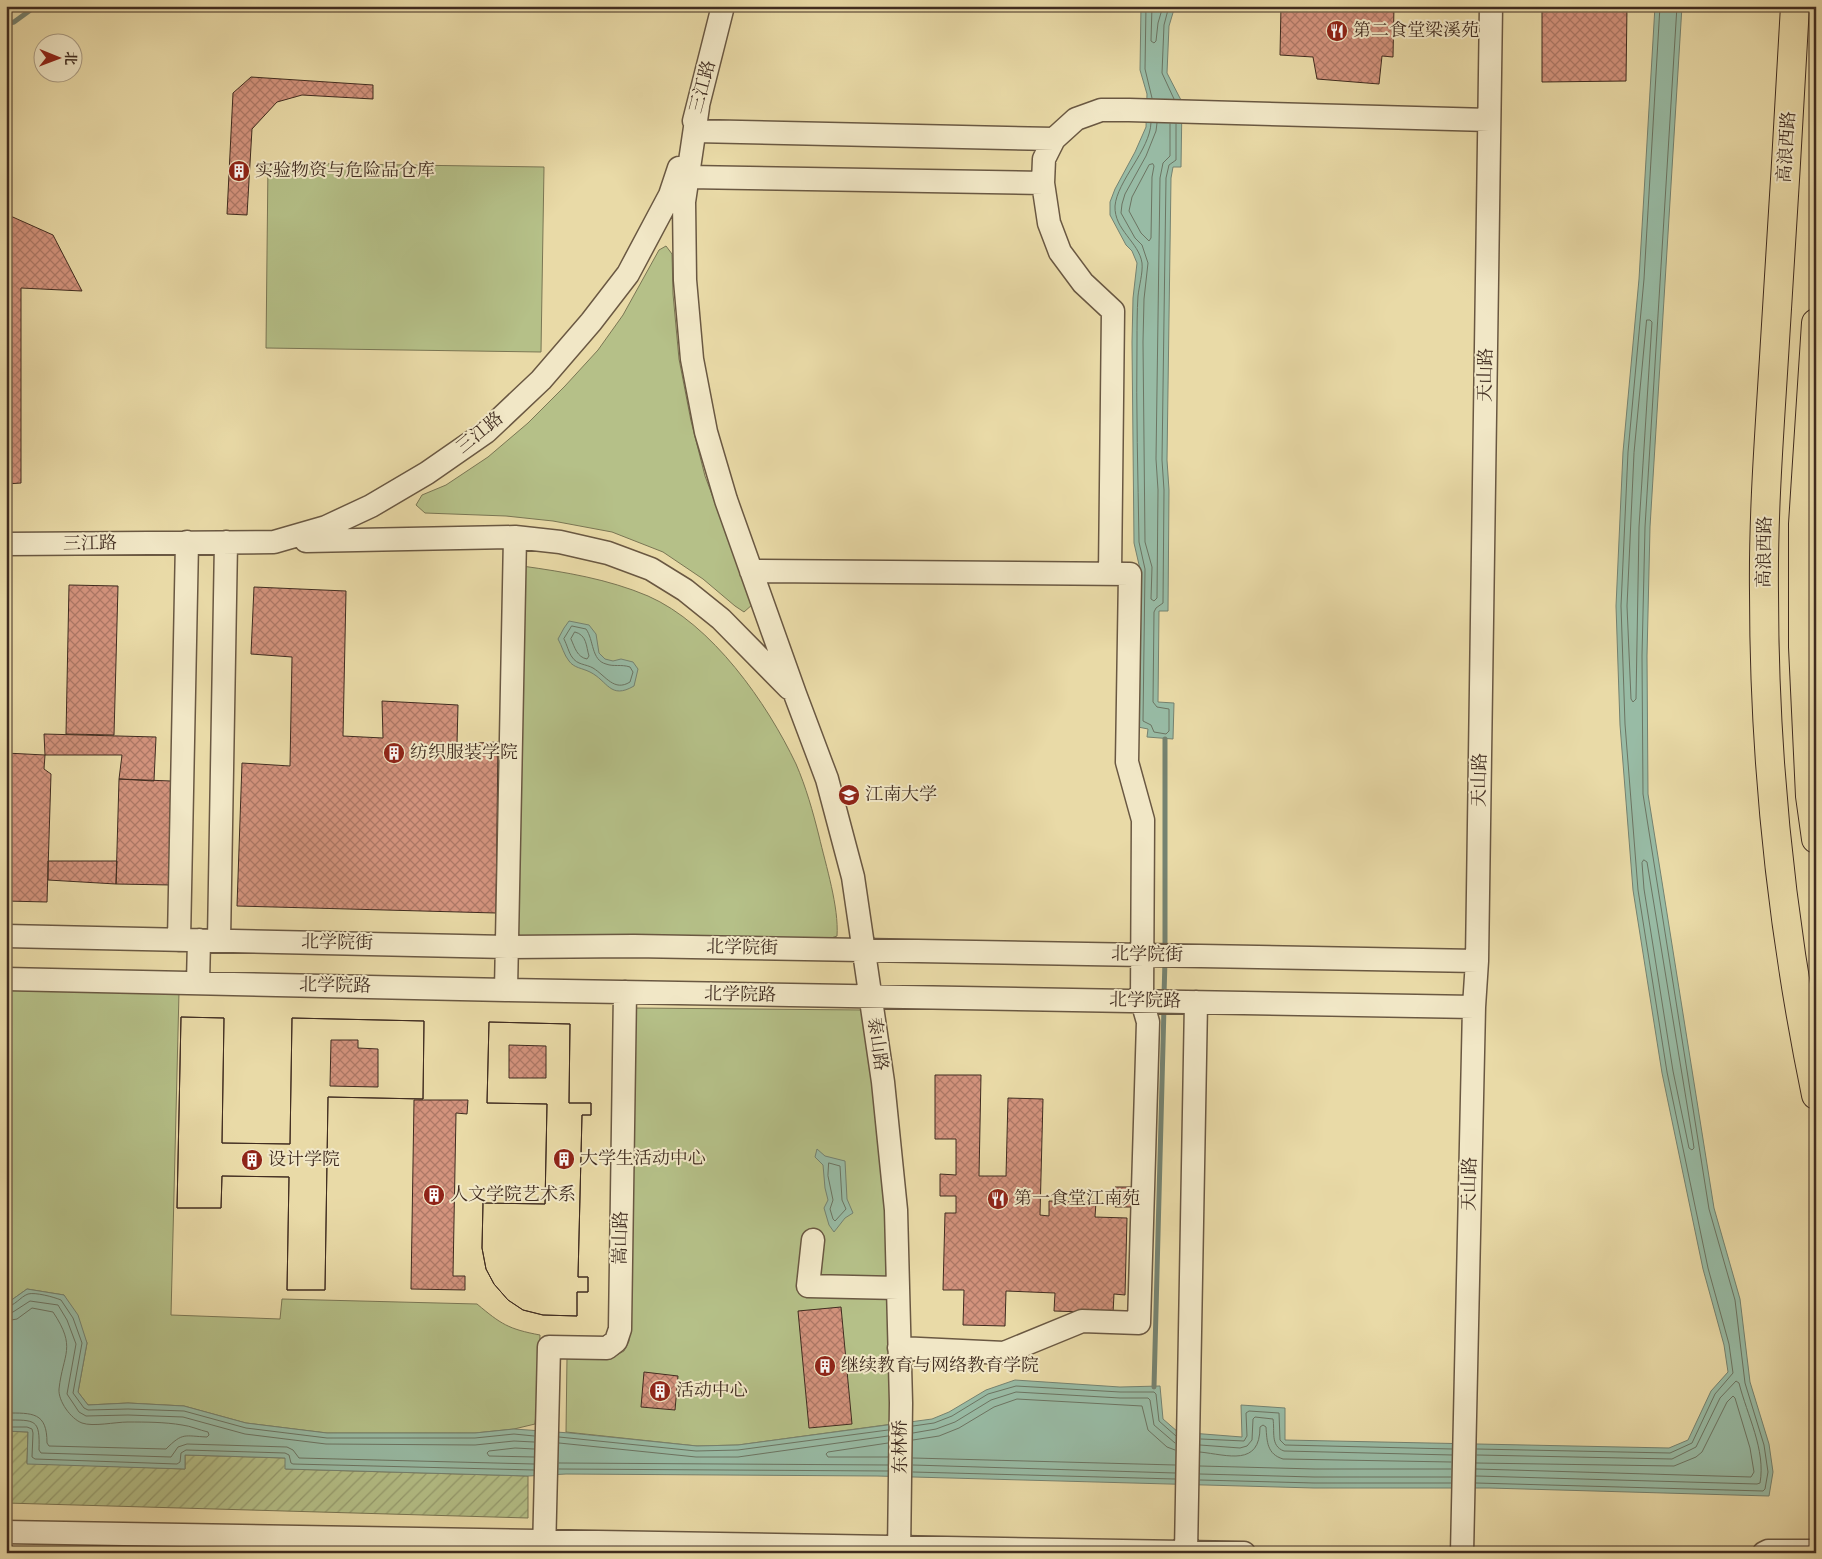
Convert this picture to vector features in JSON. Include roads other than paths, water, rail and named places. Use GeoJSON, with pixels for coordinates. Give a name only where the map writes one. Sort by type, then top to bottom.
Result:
{"type":"FeatureCollection","features":[{"type":"Feature","properties":{"kind":"main road","name":"高浪西路"},"geometry":{"type":"LineString","coordinates":[[1795,6],[1766,477],[1764,593],[1766,698],[1786,924],[1816,1095]]}},
{"type":"Feature","properties":{"kind":"main road"},"geometry":{"type":"LineString","coordinates":[[1816,323],[1803,524],[1803,647],[1816,839]]}},
{"type":"Feature","properties":{"kind":"street","name":"三江路"},"geometry":{"type":"LineString","coordinates":[[6,544],[274,542],[326,527],[371,506],[427,473],[486,432],[541,380],[592,322],[628,274],[670,195],[698,108],[723,6]]}},
{"type":"Feature","properties":{"kind":"street","name":"天山路"},"geometry":{"type":"LineString","coordinates":[[1462,1553],[1474,1007],[1477,961],[1491,6]]}},
{"type":"Feature","properties":{"kind":"street","name":"泰山路"},"geometry":{"type":"LineString","coordinates":[[698,108],[684,202],[685,280],[692,359],[706,432],[726,500],[827,779],[853,877],[883,1082],[896,1210],[901,1404]]}},
{"type":"Feature","properties":{"kind":"street"},"geometry":{"type":"LineString","coordinates":[[1110,574],[1112,311],[1082,283],[1060,252],[1049,223],[1043,183],[1044,159],[1054,139],[1076,119],[1101,110],[1489,120]]}},
{"type":"Feature","properties":{"kind":"street"},"geometry":{"type":"LineString","coordinates":[[695,131],[1054,139]]}},
{"type":"Feature","properties":{"kind":"street"},"geometry":{"type":"LineString","coordinates":[[688,177],[1043,183]]}},
{"type":"Feature","properties":{"kind":"street"},"geometry":{"type":"LineString","coordinates":[[274,542],[515,537],[560,542],[608,553],[651,569],[685,590],[721,619],[795,694]]}},
{"type":"Feature","properties":{"kind":"street"},"geometry":{"type":"LineString","coordinates":[[506,990],[515,537]]}},
{"type":"Feature","properties":{"kind":"street"},"geometry":{"type":"LineString","coordinates":[[188,542],[199,940]]}},
{"type":"Feature","properties":{"kind":"street"},"geometry":{"type":"LineString","coordinates":[[198,983],[199,940],[226,542]]}},
{"type":"Feature","properties":{"kind":"street"},"geometry":{"type":"LineString","coordinates":[[751,571],[1130,574],[1127,762],[1143,820],[1142,1002],[1148,1022],[1139,1323],[1082,1321],[1004,1353],[899,1348]]}},
{"type":"Feature","properties":{"kind":"street"},"geometry":{"type":"LineString","coordinates":[[1803,578],[1816,608]]}},
{"type":"Feature","properties":{"kind":"street","name":"北学院街"},"geometry":{"type":"LineString","coordinates":[[6,936],[507,947],[634,946],[1477,961]]}},
{"type":"Feature","properties":{"kind":"street","name":"北学院路"},"geometry":{"type":"LineString","coordinates":[[6,979],[871,997],[1474,1007]]}},
{"type":"Feature","properties":{"kind":"street","name":"嵩山路"},"geometry":{"type":"LineString","coordinates":[[545,1547],[549,1347],[607,1348],[616,1341],[620,1330],[625,992]]}},
{"type":"Feature","properties":{"kind":"street"},"geometry":{"type":"LineString","coordinates":[[1186,1552],[1196,1002]]}},
{"type":"Feature","properties":{"kind":"street"},"geometry":{"type":"LineString","coordinates":[[813,1240],[808,1286],[898,1288]]}},
{"type":"Feature","properties":{"kind":"street","name":"东林桥"},"geometry":{"type":"LineString","coordinates":[[899,1550],[901,1404]]}},
{"type":"Feature","properties":{"kind":"street"},"geometry":{"type":"LineString","coordinates":[[6,1532],[545,1547],[1244,1553]]}},
{"type":"Feature","properties":{"kind":"street"},"geometry":{"type":"LineString","coordinates":[[1764,1553],[1768,1551],[1816,1551]]}},
{"type":"Feature","properties":{"kind":"water"},"geometry":{"type":"Polygon","coordinates":[[[1141,6],[1175,6],[1169,26],[1167,73],[1182,102],[1181,167],[1173,167],[1171,178],[1167,460],[1169,490],[1168,611],[1159,611],[1158,702],[1174,703],[1173,739],[1147,737],[1148,729],[1138,727],[1140,569],[1134,543],[1132,342],[1133,298],[1137,263],[1132,251],[1126,245],[1110,215],[1110,202],[1115,189],[1146,127],[1147,94],[1140,70],[1141,6]]]}},
{"type":"Feature","properties":{"kind":"water"},"geometry":{"type":"Polygon","coordinates":[[[1655,6],[1682,6],[1650,527],[1647,656],[1648,794],[1714,1208],[1740,1299],[1750,1382],[1769,1444],[1773,1472],[1769,1496],[1489,1488],[1314,1488],[877,1476],[566,1474],[528,1476],[285,1469],[285,1458],[185,1455],[185,1469],[27,1464],[28,1432],[6,1431],[6,1304],[27,1289],[64,1295],[78,1315],[87,1343],[78,1392],[88,1405],[128,1403],[184,1406],[246,1423],[327,1433],[475,1433],[514,1429],[697,1446],[738,1445],[932,1419],[949,1412],[986,1390],[1015,1380],[1120,1387],[1160,1386],[1163,1419],[1178,1432],[1242,1437],[1241,1405],[1285,1408],[1285,1440],[1669,1448],[1688,1440],[1711,1391],[1728,1372],[1724,1345],[1703,1269],[1662,1073],[1633,890],[1620,725],[1616,606],[1623,452],[1639,279],[1655,6]]]}},
{"type":"Feature","properties":{"kind":"water"},"geometry":{"type":"Polygon","coordinates":[[[569,621],[589,625],[596,634],[599,653],[605,659],[613,661],[621,659],[633,662],[638,669],[634,686],[626,690],[614,690],[590,672],[571,663],[558,639],[569,621]]]}},
{"type":"Feature","properties":{"kind":"water"},"geometry":{"type":"Polygon","coordinates":[[[817,1149],[825,1156],[845,1161],[847,1199],[853,1213],[845,1218],[834,1232],[829,1225],[824,1208],[828,1200],[823,1165],[815,1157],[817,1149]]]}},
{"type":"Feature","properties":{"kind":"waterway"},"geometry":{"type":"LineString","coordinates":[[6,24],[14,22],[36,6]]}},
{"type":"Feature","properties":{"kind":"waterway"},"geometry":{"type":"LineString","coordinates":[[1165,739],[1165,949]]}},
{"type":"Feature","properties":{"kind":"waterway"},"geometry":{"type":"LineString","coordinates":[[1164,996],[1165,960]]}},
{"type":"Feature","properties":{"kind":"waterway"},"geometry":{"type":"LineString","coordinates":[[1154,1387],[1164,1007]]}},
{"type":"Feature","properties":{"kind":"place","name":"第二食堂梁溪苑"},"geometry":{"type":"Point","coordinates":[1337,31]}},
{"type":"Feature","properties":{"kind":"place","name":"实验物资与危险品仓库"},"geometry":{"type":"Point","coordinates":[239,171]}},
{"type":"Feature","properties":{"kind":"place","name":"纺织服装学院"},"geometry":{"type":"Point","coordinates":[394,753]}},
{"type":"Feature","properties":{"kind":"place","name":"江南大学"},"geometry":{"type":"Point","coordinates":[849,795]}},
{"type":"Feature","properties":{"kind":"place","name":"大学生活动中心"},"geometry":{"type":"Point","coordinates":[564,1159]}},
{"type":"Feature","properties":{"kind":"place","name":"设计学院"},"geometry":{"type":"Point","coordinates":[252,1160]}},
{"type":"Feature","properties":{"kind":"place","name":"人文学院艺术系"},"geometry":{"type":"Point","coordinates":[434,1195]}},
{"type":"Feature","properties":{"kind":"place","name":"第一食堂江南苑"},"geometry":{"type":"Point","coordinates":[998,1199]}},
{"type":"Feature","properties":{"kind":"place","name":"继续教育与网络教育学院"},"geometry":{"type":"Point","coordinates":[825,1366]}},
{"type":"Feature","properties":{"kind":"place","name":"活动中心"},"geometry":{"type":"Point","coordinates":[660,1391]}}]}
